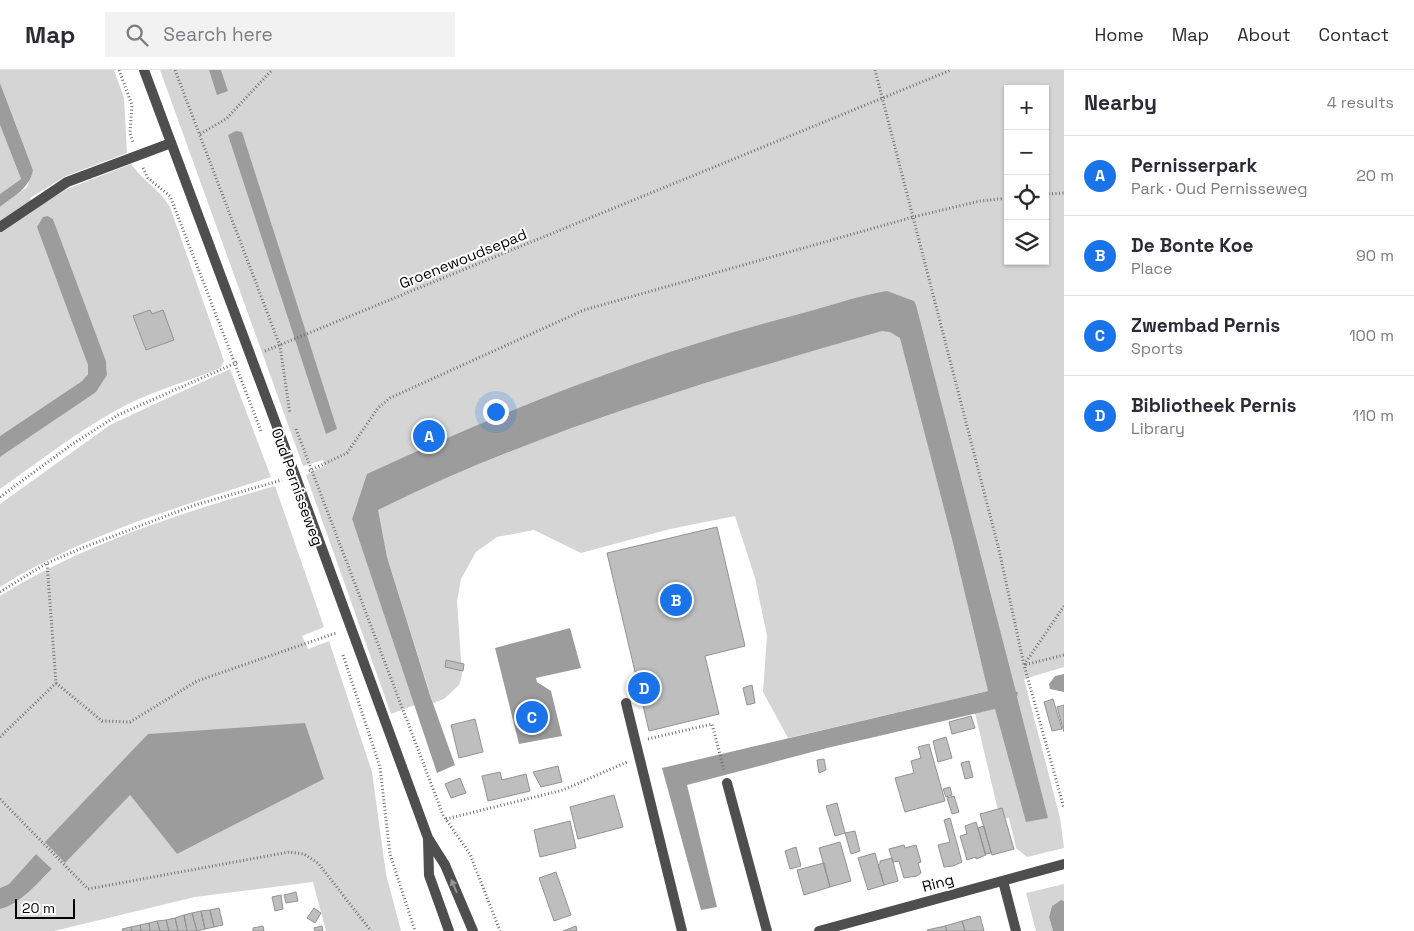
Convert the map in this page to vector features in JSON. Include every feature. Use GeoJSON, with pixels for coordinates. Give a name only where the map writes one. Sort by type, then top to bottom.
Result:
{"type":"FeatureCollection","features":[{"type":"Feature","properties":{"kind":"street","name":"Oud Pernisseweg"},"geometry":{"type":"LineString","coordinates":[[144,70],[428,838],[445,865],[473,931]]}},
{"type":"Feature","properties":{"kind":"street"},"geometry":{"type":"LineString","coordinates":[[0,227],[67,182],[171,143]]}},
{"type":"Feature","properties":{"kind":"street"},"geometry":{"type":"LineString","coordinates":[[626,703],[682,931]]}},
{"type":"Feature","properties":{"kind":"street"},"geometry":{"type":"LineString","coordinates":[[727,783],[767,931]]}},
{"type":"Feature","properties":{"kind":"street","name":"Oud Pernisseweg"},"geometry":{"type":"LineString","coordinates":[[428,838],[429,875],[449,931]]}},
{"type":"Feature","properties":{"kind":"street","name":"Ring"},"geometry":{"type":"LineString","coordinates":[[819,931],[1064,864]]}},
{"type":"Feature","properties":{"kind":"street"},"geometry":{"type":"LineString","coordinates":[[1003,881],[1016,931]]}},
{"type":"Feature","properties":{"kind":"path","name":"Oud Pernisseweg"},"geometry":{"type":"LineString","coordinates":[[119,70],[132,105],[130,132],[137,157],[148,178],[170,196],[262,436]]}},
{"type":"Feature","properties":{"kind":"path"},"geometry":{"type":"LineString","coordinates":[[175,70],[280,346],[289,414],[312,469],[446,819],[470,854],[500,931]]}},
{"type":"Feature","properties":{"kind":"path"},"geometry":{"type":"LineString","coordinates":[[200,134],[226,119],[272,70]]}},
{"type":"Feature","properties":{"kind":"path"},"geometry":{"type":"LineString","coordinates":[[875,70],[999,550],[1024,665],[1064,808]]}},
{"type":"Feature","properties":{"kind":"path","name":"Groenewoudsepad"},"geometry":{"type":"LineString","coordinates":[[0,498],[71,445],[118,415],[251,356],[289,343],[951,70]]}},
{"type":"Feature","properties":{"kind":"path"},"geometry":{"type":"LineString","coordinates":[[1049,194],[1064,192]]}},
{"type":"Feature","properties":{"kind":"path"},"geometry":{"type":"LineString","coordinates":[[0,592],[47,563],[82,548],[195,505],[280,481],[312,469],[347,452],[378,408],[390,398],[584,310],[913,217],[980,201],[1004,198]]}},
{"type":"Feature","properties":{"kind":"path","name":"Oud Pernisseweg"},"geometry":{"type":"LineString","coordinates":[[276,472],[283,490]]}},
{"type":"Feature","properties":{"kind":"path"},"geometry":{"type":"LineString","coordinates":[[47,563],[56,683],[102,721],[130,722],[197,681],[336,633]]}},
{"type":"Feature","properties":{"kind":"path"},"geometry":{"type":"LineString","coordinates":[[1024,665],[1064,606]]}},
{"type":"Feature","properties":{"kind":"path"},"geometry":{"type":"LineString","coordinates":[[332,624],[339,642]]}},
{"type":"Feature","properties":{"kind":"path"},"geometry":{"type":"LineString","coordinates":[[342,651],[380,767],[390,854],[414,931]]}},
{"type":"Feature","properties":{"kind":"path"},"geometry":{"type":"LineString","coordinates":[[1024,665],[1064,655]]}},
{"type":"Feature","properties":{"kind":"path"},"geometry":{"type":"LineString","coordinates":[[0,736],[56,683]]}},
{"type":"Feature","properties":{"kind":"path"},"geometry":{"type":"LineString","coordinates":[[636,742],[712,724],[727,783]]}},
{"type":"Feature","properties":{"kind":"path"},"geometry":{"type":"LineString","coordinates":[[446,819],[563,790],[639,756]]}},
{"type":"Feature","properties":{"kind":"path"},"geometry":{"type":"LineString","coordinates":[[0,799],[88,889],[289,852],[304,854],[318,863],[371,931]]}},
{"type":"Feature","properties":{"kind":"shaded area"},"geometry":{"type":"Polygon","coordinates":[[[0,70],[114,70],[124,98],[127,153],[66,176],[30,198],[36,208],[67,189],[131,164],[170,207],[224,361],[220,368],[151,394],[111,413],[62,444],[0,489],[0,457],[95,392],[107,375],[106,361],[53,219],[48,216],[88,365],[88,374],[82,381],[0,436],[0,207],[27,187],[33,170],[0,83],[0,70]]]}},
{"type":"Feature","properties":{"kind":"shaded area"},"geometry":{"type":"Polygon","coordinates":[[[160,70],[1064,70],[1064,667],[1024,679],[1060,818],[1064,848],[1027,857],[1016,848],[1009,818],[1000,819],[975,713],[995,709],[1017,697],[1016,692],[988,691],[788,738],[763,692],[767,636],[755,578],[735,516],[670,529],[581,553],[534,530],[497,537],[476,552],[461,579],[457,601],[462,675],[459,685],[444,699],[433,703],[387,557],[377,510],[458,473],[583,424],[667,395],[804,352],[836,344],[832,329],[357,504],[352,519],[415,705],[391,714],[306,475],[324,466],[323,460],[303,466],[160,70]]]}},
{"type":"Feature","properties":{"kind":"shaded area"},"geometry":{"type":"Polygon","coordinates":[[[209,70],[221,70],[228,91],[217,95],[209,70]]]}},
{"type":"Feature","properties":{"kind":"shaded area"},"geometry":{"type":"Polygon","coordinates":[[[0,83],[33,170],[25,187],[0,207],[0,194],[21,179],[0,125],[0,83]]]}},
{"type":"Feature","properties":{"kind":"shaded area"},"geometry":{"type":"Polygon","coordinates":[[[0,125],[21,179],[0,194],[0,125]]]}},
{"type":"Feature","properties":{"kind":"shaded area"},"geometry":{"type":"Polygon","coordinates":[[[236,131],[242,132],[337,429],[326,434],[228,135],[236,131]]]}},
{"type":"Feature","properties":{"kind":"shaded area"},"geometry":{"type":"Polygon","coordinates":[[[48,216],[53,219],[106,361],[107,375],[96,392],[0,457],[0,436],[82,381],[88,374],[88,365],[37,227],[43,217],[48,216]]]}},
{"type":"Feature","properties":{"kind":"shaded area"},"geometry":{"type":"Polygon","coordinates":[[[887,291],[914,301],[916,305],[1016,692],[1018,692],[1017,697],[1048,818],[1026,822],[995,709],[827,748],[687,785],[717,907],[701,910],[662,768],[988,691],[953,543],[900,338],[890,332],[882,331],[689,388],[626,409],[500,456],[378,510],[387,557],[430,695],[455,765],[437,773],[352,519],[367,474],[419,450],[576,385],[737,331],[851,299],[887,291]]]}},
{"type":"Feature","properties":{"kind":"shaded area"},"geometry":{"type":"Polygon","coordinates":[[[230,369],[271,477],[166,511],[98,537],[64,552],[0,587],[0,504],[110,425],[230,369]]]}},
{"type":"Feature","properties":{"kind":"shaded area"},"geometry":{"type":"Polygon","coordinates":[[[275,486],[324,627],[302,636],[308,649],[329,641],[372,772],[386,874],[401,931],[326,931],[313,882],[195,897],[54,931],[0,931],[0,909],[15,903],[52,869],[36,854],[9,884],[0,888],[0,596],[32,577],[99,545],[168,519],[275,486]],[[324,779],[130,795],[177,854],[324,779]]]}},
{"type":"Feature","properties":{"kind":"shaded area"},"geometry":{"type":"Polygon","coordinates":[[[570,628],[581,668],[536,678],[537,682],[551,691],[562,736],[519,744],[495,648],[570,628]]]}},
{"type":"Feature","properties":{"kind":"shaded area"},"geometry":{"type":"Polygon","coordinates":[[[1064,674],[1064,692],[1050,689],[1049,684],[1055,676],[1064,674]]]}},
{"type":"Feature","properties":{"kind":"shaded area"},"geometry":{"type":"Polygon","coordinates":[[[305,723],[324,779],[177,854],[130,795],[65,863],[45,842],[148,734],[305,723]]]}},
{"type":"Feature","properties":{"kind":"shaded area"},"geometry":{"type":"Polygon","coordinates":[[[36,854],[52,869],[15,903],[0,909],[0,888],[9,884],[36,854]]]}},
{"type":"Feature","properties":{"kind":"shaded area"},"geometry":{"type":"Polygon","coordinates":[[[1064,884],[1064,901],[1061,900],[1052,906],[1049,917],[1053,931],[1036,931],[1026,893],[1064,884]]]}},
{"type":"Feature","properties":{"kind":"shaded area"},"geometry":{"type":"Polygon","coordinates":[[[1061,900],[1064,901],[1064,931],[1053,931],[1049,917],[1052,906],[1061,900]]]}},
{"type":"Feature","properties":{"kind":"building"},"geometry":{"type":"Polygon","coordinates":[[[150,310],[152,314],[163,310],[174,340],[146,350],[133,316],[150,310]]]}},
{"type":"Feature","properties":{"kind":"building"},"geometry":{"type":"Polygon","coordinates":[[[717,527],[745,646],[705,656],[719,714],[649,731],[607,553],[717,527]]]}},
{"type":"Feature","properties":{"kind":"building"},"geometry":{"type":"Polygon","coordinates":[[[446,660],[464,664],[463,671],[445,667],[446,660]]]}},
{"type":"Feature","properties":{"kind":"building"},"geometry":{"type":"Polygon","coordinates":[[[752,685],[755,703],[747,705],[743,688],[752,685]]]}},
{"type":"Feature","properties":{"kind":"building"},"geometry":{"type":"Polygon","coordinates":[[[1053,699],[1062,729],[1052,731],[1044,702],[1053,699]]]}},
{"type":"Feature","properties":{"kind":"building"},"geometry":{"type":"Polygon","coordinates":[[[1064,705],[1064,732],[1057,707],[1064,705]]]}},
{"type":"Feature","properties":{"kind":"building"},"geometry":{"type":"Polygon","coordinates":[[[971,716],[975,728],[952,734],[949,722],[971,716]]]}},
{"type":"Feature","properties":{"kind":"building"},"geometry":{"type":"Polygon","coordinates":[[[475,719],[483,752],[459,758],[451,725],[475,719]]]}},
{"type":"Feature","properties":{"kind":"building"},"geometry":{"type":"Polygon","coordinates":[[[946,737],[952,758],[938,762],[933,741],[946,737]]]}},
{"type":"Feature","properties":{"kind":"building"},"geometry":{"type":"Polygon","coordinates":[[[929,744],[945,801],[905,812],[895,778],[914,773],[911,761],[921,758],[918,747],[929,744]]]}},
{"type":"Feature","properties":{"kind":"building"},"geometry":{"type":"Polygon","coordinates":[[[824,759],[826,770],[819,773],[817,760],[824,759]]]}},
{"type":"Feature","properties":{"kind":"building"},"geometry":{"type":"Polygon","coordinates":[[[969,761],[973,777],[965,779],[961,763],[969,761]]]}},
{"type":"Feature","properties":{"kind":"building"},"geometry":{"type":"Polygon","coordinates":[[[558,766],[562,782],[541,787],[533,772],[558,766]]]}},
{"type":"Feature","properties":{"kind":"building"},"geometry":{"type":"Polygon","coordinates":[[[500,772],[502,780],[526,774],[530,791],[488,801],[482,776],[500,772]]]}},
{"type":"Feature","properties":{"kind":"building"},"geometry":{"type":"Polygon","coordinates":[[[460,778],[466,793],[451,798],[445,784],[460,778]]]}},
{"type":"Feature","properties":{"kind":"building"},"geometry":{"type":"Polygon","coordinates":[[[950,787],[952,795],[946,797],[943,789],[950,787]]]}},
{"type":"Feature","properties":{"kind":"building"},"geometry":{"type":"Polygon","coordinates":[[[614,795],[623,827],[578,839],[570,807],[614,795]]]}},
{"type":"Feature","properties":{"kind":"building"},"geometry":{"type":"Polygon","coordinates":[[[954,796],[959,812],[952,814],[947,798],[954,796]]]}},
{"type":"Feature","properties":{"kind":"building"},"geometry":{"type":"Polygon","coordinates":[[[837,803],[845,833],[835,836],[826,806],[837,803]]]}},
{"type":"Feature","properties":{"kind":"building"},"geometry":{"type":"Polygon","coordinates":[[[1002,808],[1014,849],[992,855],[980,814],[1002,808]]]}},
{"type":"Feature","properties":{"kind":"building"},"geometry":{"type":"Polygon","coordinates":[[[950,818],[962,862],[944,867],[938,845],[950,842],[944,820],[950,818]]]}},
{"type":"Feature","properties":{"kind":"building"},"geometry":{"type":"Polygon","coordinates":[[[570,821],[576,848],[540,857],[534,830],[570,821]]]}},
{"type":"Feature","properties":{"kind":"building"},"geometry":{"type":"Polygon","coordinates":[[[976,822],[986,855],[967,860],[960,836],[967,834],[965,826],[976,822]]]}},
{"type":"Feature","properties":{"kind":"building"},"geometry":{"type":"Polygon","coordinates":[[[984,826],[991,853],[985,854],[978,828],[984,826]]]}},
{"type":"Feature","properties":{"kind":"building"},"geometry":{"type":"Polygon","coordinates":[[[855,831],[860,851],[851,854],[845,833],[855,831]]]}},
{"type":"Feature","properties":{"kind":"building"},"geometry":{"type":"Polygon","coordinates":[[[840,842],[851,881],[830,887],[819,848],[840,842]]]}},
{"type":"Feature","properties":{"kind":"building"},"geometry":{"type":"Polygon","coordinates":[[[904,845],[905,848],[916,845],[921,862],[918,863],[921,873],[917,876],[904,878],[899,861],[893,862],[889,849],[904,845]]]}},
{"type":"Feature","properties":{"kind":"building"},"geometry":{"type":"Polygon","coordinates":[[[796,847],[801,866],[790,869],[785,851],[796,847]]]}},
{"type":"Feature","properties":{"kind":"building"},"geometry":{"type":"Polygon","coordinates":[[[875,853],[884,885],[868,890],[858,858],[875,853]]]}},
{"type":"Feature","properties":{"kind":"building"},"geometry":{"type":"Polygon","coordinates":[[[892,858],[898,881],[884,885],[878,865],[880,861],[892,858]]]}},
{"type":"Feature","properties":{"kind":"building"},"geometry":{"type":"Polygon","coordinates":[[[824,863],[830,887],[804,895],[797,870],[824,863]]]}},
{"type":"Feature","properties":{"kind":"building"},"geometry":{"type":"Polygon","coordinates":[[[556,872],[571,915],[554,921],[539,878],[556,872]]]}},
{"type":"Feature","properties":{"kind":"building"},"geometry":{"type":"Polygon","coordinates":[[[296,892],[298,901],[286,903],[284,895],[296,892]]]}},
{"type":"Feature","properties":{"kind":"building"},"geometry":{"type":"Polygon","coordinates":[[[281,895],[283,909],[275,911],[272,897],[281,895]]]}},
{"type":"Feature","properties":{"kind":"building"},"geometry":{"type":"Polygon","coordinates":[[[219,908],[223,925],[214,927],[210,910],[219,908]]]}},
{"type":"Feature","properties":{"kind":"building"},"geometry":{"type":"Polygon","coordinates":[[[314,908],[321,913],[315,923],[307,918],[314,908]]]}},
{"type":"Feature","properties":{"kind":"building"},"geometry":{"type":"Polygon","coordinates":[[[210,910],[214,927],[205,929],[201,911],[210,910]]]}},
{"type":"Feature","properties":{"kind":"building"},"geometry":{"type":"Polygon","coordinates":[[[201,911],[205,929],[197,931],[192,913],[201,911]]]}},
{"type":"Feature","properties":{"kind":"building"},"geometry":{"type":"Polygon","coordinates":[[[192,913],[197,931],[187,931],[184,915],[192,913]]]}},
{"type":"Feature","properties":{"kind":"building"},"geometry":{"type":"Polygon","coordinates":[[[184,915],[187,931],[178,931],[175,918],[184,915]]]}},
{"type":"Feature","properties":{"kind":"building"},"geometry":{"type":"Polygon","coordinates":[[[980,916],[984,931],[965,931],[962,921],[980,916]]]}},
{"type":"Feature","properties":{"kind":"building"},"geometry":{"type":"Polygon","coordinates":[[[175,918],[178,931],[169,931],[166,920],[175,918]]]}},
{"type":"Feature","properties":{"kind":"building"},"geometry":{"type":"Polygon","coordinates":[[[166,920],[169,931],[160,931],[157,921],[166,920]]]}},
{"type":"Feature","properties":{"kind":"building"},"geometry":{"type":"Polygon","coordinates":[[[157,921],[160,931],[150,931],[149,923],[157,921]]]}},
{"type":"Feature","properties":{"kind":"building"},"geometry":{"type":"Polygon","coordinates":[[[962,921],[965,931],[947,931],[945,926],[962,921]]]}},
{"type":"Feature","properties":{"kind":"building"},"geometry":{"type":"Polygon","coordinates":[[[149,923],[150,931],[141,931],[140,925],[149,923]]]}},
{"type":"Feature","properties":{"kind":"building"},"geometry":{"type":"Polygon","coordinates":[[[140,925],[141,931],[132,931],[131,927],[140,925]]]}},
{"type":"Feature","properties":{"kind":"building"},"geometry":{"type":"Polygon","coordinates":[[[263,926],[264,931],[253,931],[253,928],[263,926]]]}},
{"type":"Feature","properties":{"kind":"building"},"geometry":{"type":"Polygon","coordinates":[[[322,926],[323,931],[315,931],[314,928],[322,926]]]}},
{"type":"Feature","properties":{"kind":"building"},"geometry":{"type":"Polygon","coordinates":[[[576,926],[577,931],[563,931],[576,926]]]}},
{"type":"Feature","properties":{"kind":"building"},"geometry":{"type":"Polygon","coordinates":[[[945,926],[947,931],[927,930],[945,926]]]}},
{"type":"Feature","properties":{"kind":"building"},"geometry":{"type":"Polygon","coordinates":[[[131,927],[132,931],[123,931],[122,929],[131,927]]]}},
{"type":"Feature","properties":{"kind":"place","name":"Pernisserpark"},"geometry":{"type":"Point","coordinates":[429,436]}},
{"type":"Feature","properties":{"kind":"place","name":"De Bonte Koe"},"geometry":{"type":"Point","coordinates":[676,600]}},
{"type":"Feature","properties":{"kind":"place","name":"Bibliotheek Pernis"},"geometry":{"type":"Point","coordinates":[644,688]}},
{"type":"Feature","properties":{"kind":"place","name":"Zwembad Pernis"},"geometry":{"type":"Point","coordinates":[532,717]}}]}
